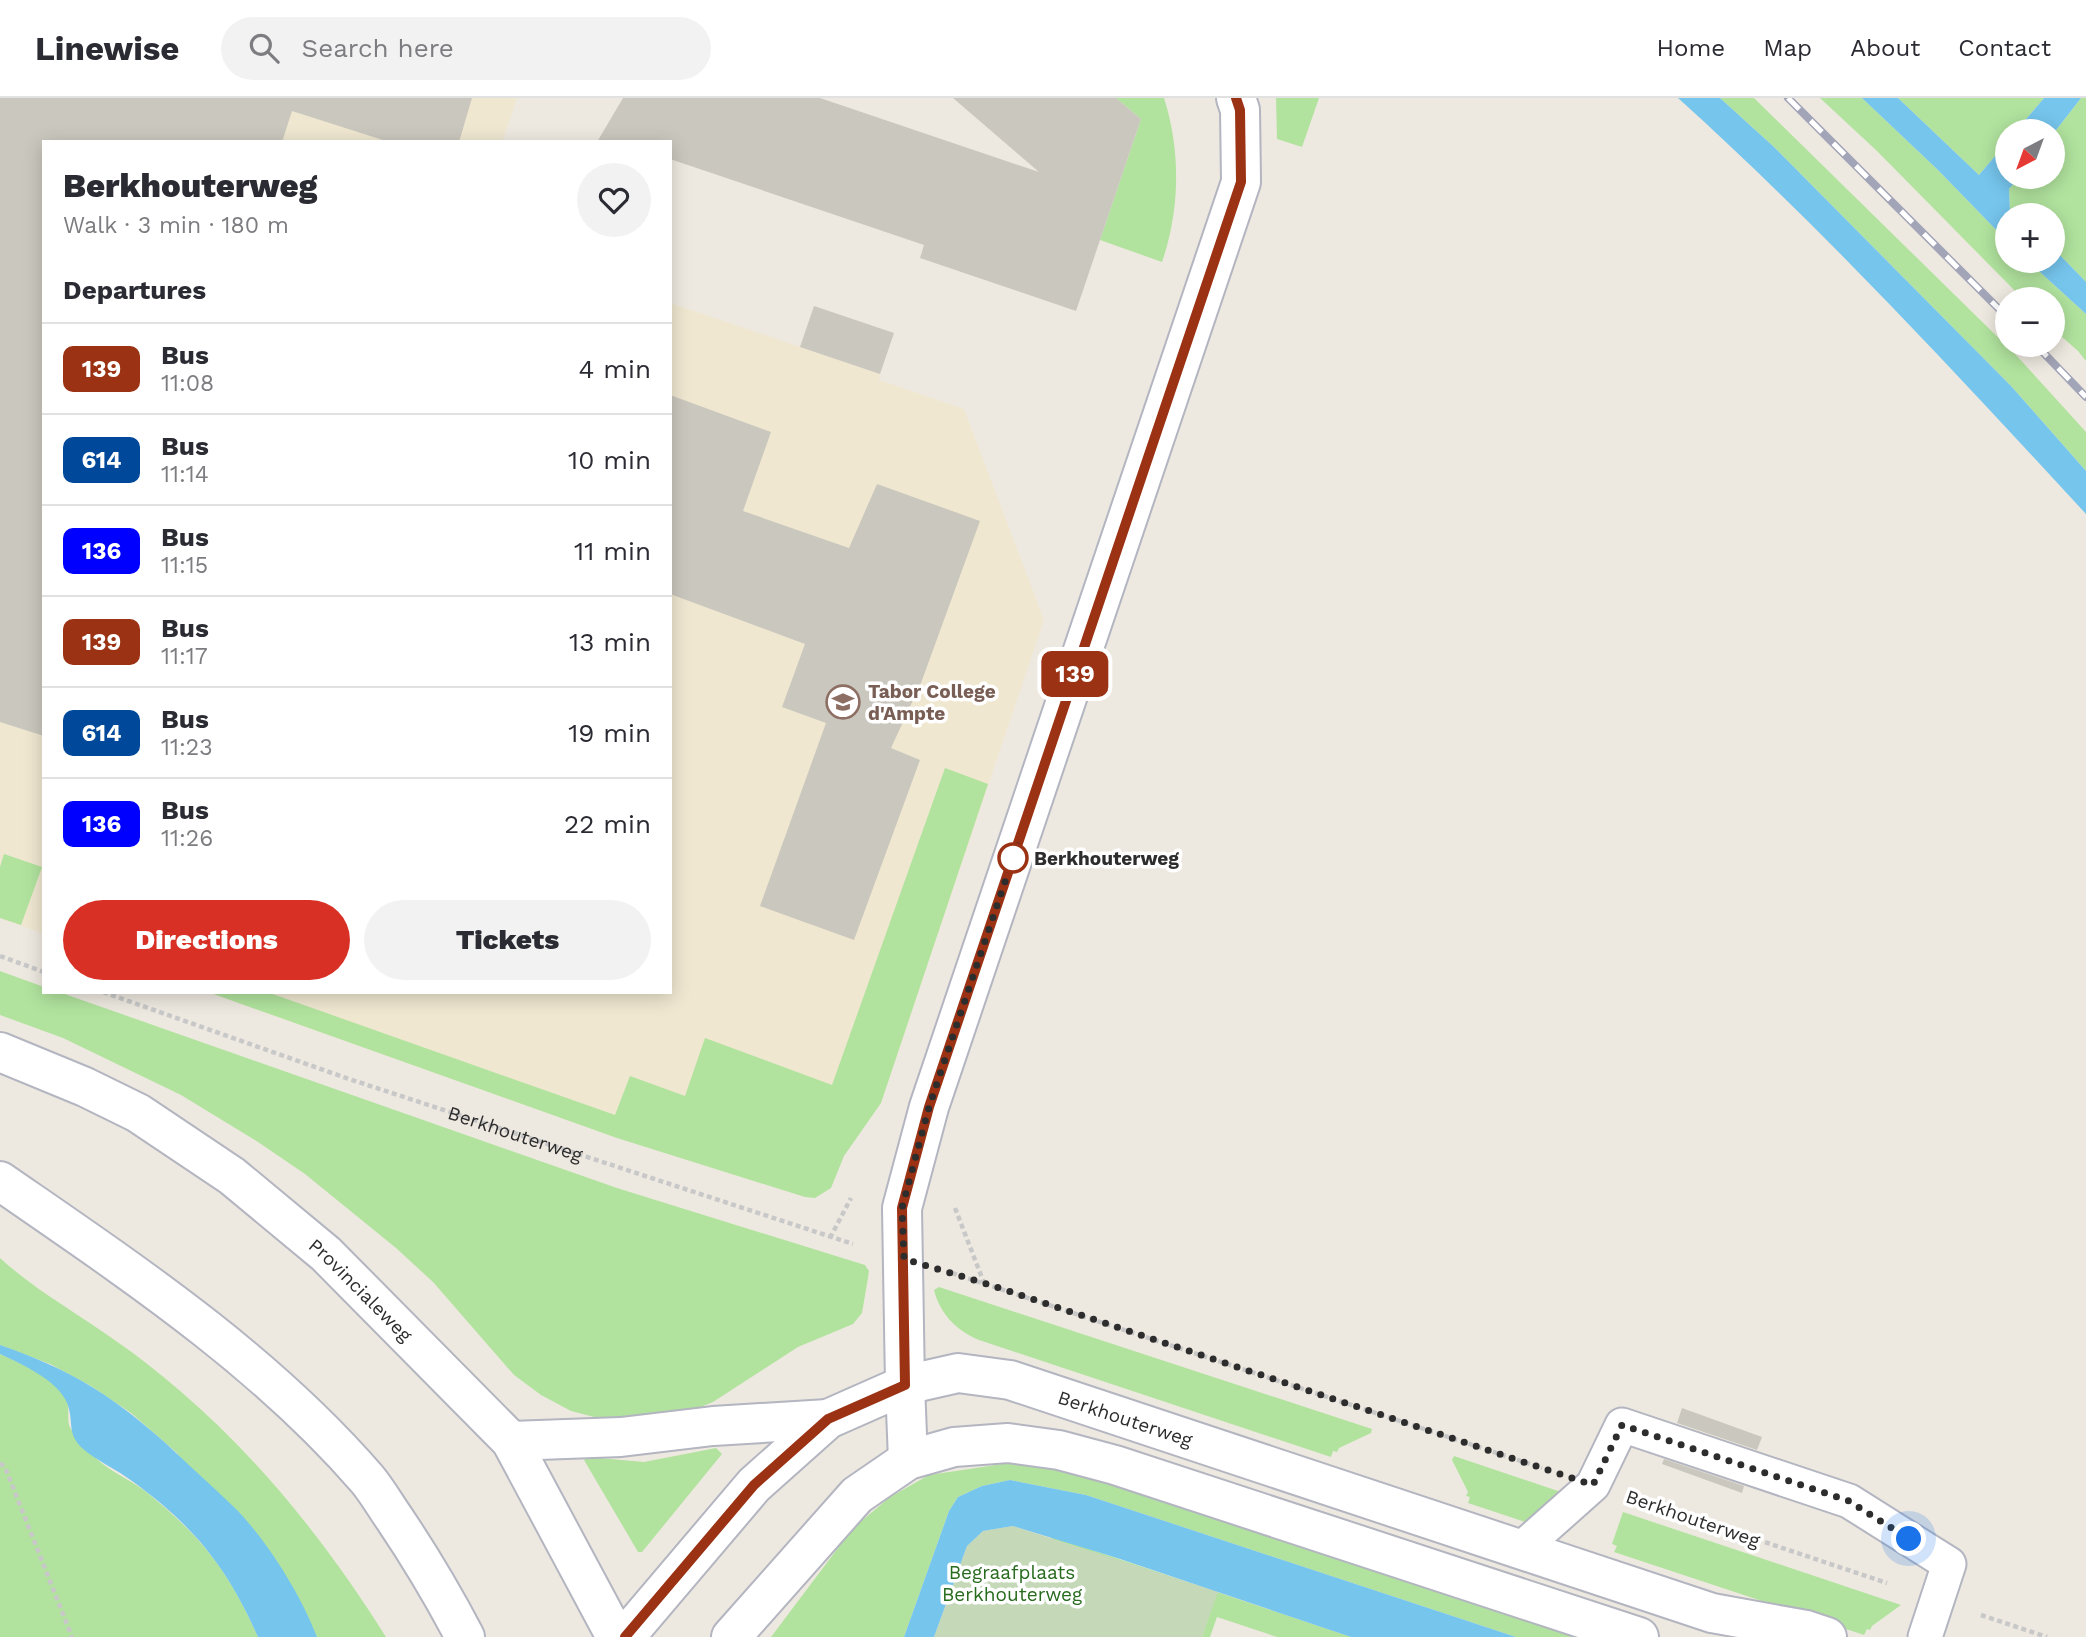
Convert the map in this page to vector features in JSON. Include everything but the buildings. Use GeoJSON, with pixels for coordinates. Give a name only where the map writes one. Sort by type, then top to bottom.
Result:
{"type":"FeatureCollection","features":[{"type":"Feature","properties":{"kind":"main road"},"geometry":{"type":"LineString","coordinates":[[908,1460],[902,1208],[929,1107],[1241,182],[1240,110],[1236,98]]}},
{"type":"Feature","properties":{"kind":"main road","name":"Provincialeweg"},"geometry":{"type":"LineString","coordinates":[[0,1052],[85,1087],[138,1113],[232,1176],[326,1255],[511,1441],[616,1637]]}},
{"type":"Feature","properties":{"kind":"main road"},"geometry":{"type":"LineString","coordinates":[[0,1181],[170,1300],[236,1351],[306,1416],[368,1480],[432,1574],[465,1637]]}},
{"type":"Feature","properties":{"kind":"main road","name":"Berkhouterweg"},"geometry":{"type":"LineString","coordinates":[[625,1637],[754,1485],[828,1419],[905,1385],[958,1373],[1010,1380],[1712,1613],[1806,1630],[1827,1637]]}},
{"type":"Feature","properties":{"kind":"main road"},"geometry":{"type":"LineString","coordinates":[[511,1441],[621,1437],[713,1426],[828,1419]]}},
{"type":"Feature","properties":{"kind":"main road"},"geometry":{"type":"LineString","coordinates":[[731,1637],[857,1495],[908,1460],[954,1447],[1008,1443],[1059,1450],[1128,1469],[1639,1637]]}},
{"type":"Feature","properties":{"kind":"lane"},"geometry":{"type":"LineString","coordinates":[[1521,1549],[1593,1485],[1622,1425],[1849,1501],[1949,1564],[1925,1637]]}},
{"type":"Feature","properties":{"kind":"path"},"geometry":{"type":"LineString","coordinates":[[0,956],[42,971]]}},
{"type":"Feature","properties":{"kind":"path","name":"Berkhouterweg"},"geometry":{"type":"LineString","coordinates":[[109,994],[359,1082],[830,1238],[984,1283],[2047,1637]]}},
{"type":"Feature","properties":{"kind":"path"},"geometry":{"type":"LineString","coordinates":[[0,1463],[5,1466],[72,1637]]}},
{"type":"Feature","properties":{"kind":"shaded area"},"geometry":{"type":"Polygon","coordinates":[[[0,98],[517,98],[503,140],[42,140],[42,933],[0,918],[0,98]]]}},
{"type":"Feature","properties":{"kind":"shaded area","name":"Tabor College d'Ampte"},"geometry":{"type":"Polygon","coordinates":[[[672,304],[880,374],[879,380],[964,409],[1044,620],[881,1103],[833,1085],[617,1138],[214,994],[672,994],[672,304]]]}},
{"type":"Feature","properties":{"kind":"green space"},"geometry":{"type":"Polygon","coordinates":[[[1116,98],[1164,98],[1170,118],[1176,159],[1175,201],[1162,262],[1100,240],[1141,119],[1116,98]]]}},
{"type":"Feature","properties":{"kind":"green space"},"geometry":{"type":"Polygon","coordinates":[[[1276,98],[1319,98],[1302,147],[1277,139],[1276,98]]]}},
{"type":"Feature","properties":{"kind":"green space"},"geometry":{"type":"Polygon","coordinates":[[[1720,98],[1754,98],[1995,334],[1995,357],[2018,357],[2086,432],[2086,471],[2011,386],[1774,147],[1720,98]]]}},
{"type":"Feature","properties":{"kind":"green space"},"geometry":{"type":"Polygon","coordinates":[[[1820,98],[1862,98],[1938,170],[1995,229],[1995,271],[1877,151],[1820,98]]]}},
{"type":"Feature","properties":{"kind":"green space"},"geometry":{"type":"Polygon","coordinates":[[[1898,98],[2044,98],[2026,119],[1995,119],[1995,156],[1979,175],[1898,98]]]}},
{"type":"Feature","properties":{"kind":"green space"},"geometry":{"type":"Polygon","coordinates":[[[2081,98],[2086,98],[2086,282],[2065,260],[2065,203],[2010,203],[2009,189],[2065,189],[2065,119],[2081,98]]]}},
{"type":"Feature","properties":{"kind":"green space"},"geometry":{"type":"Polygon","coordinates":[[[1997,273],[2041,273],[2056,287],[2011,287],[1997,273]]]}},
{"type":"Feature","properties":{"kind":"green space"},"geometry":{"type":"Polygon","coordinates":[[[2065,295],[2086,314],[2086,361],[2065,340],[2065,295]]]}},
{"type":"Feature","properties":{"kind":"green space"},"geometry":{"type":"Polygon","coordinates":[[[945,768],[988,784],[881,1103],[844,1156],[831,1188],[815,1198],[617,1138],[214,994],[273,994],[615,1115],[630,1076],[685,1096],[705,1038],[832,1085],[945,768]]]}},
{"type":"Feature","properties":{"kind":"green space"},"geometry":{"type":"Polygon","coordinates":[[[4,854],[42,867],[21,925],[0,918],[0,867],[4,854]]]}},
{"type":"Feature","properties":{"kind":"green space"},"geometry":{"type":"Polygon","coordinates":[[[0,971],[42,986],[42,994],[65,994],[617,1188],[865,1265],[869,1271],[862,1313],[853,1324],[798,1347],[713,1402],[689,1412],[626,1422],[571,1411],[541,1395],[514,1375],[433,1282],[396,1248],[305,1174],[181,1095],[63,1038],[0,1015],[0,971]]]}},
{"type":"Feature","properties":{"kind":"green space"},"geometry":{"type":"Polygon","coordinates":[[[0,1258],[42,1291],[140,1359],[179,1390],[238,1445],[317,1537],[386,1637],[317,1637],[177,1453],[131,1413],[91,1386],[50,1364],[0,1345],[0,1258]]]}},
{"type":"Feature","properties":{"kind":"green space"},"geometry":{"type":"Polygon","coordinates":[[[939,1287],[1372,1429],[1371,1433],[1339,1448],[1337,1452],[1333,1451],[1331,1457],[979,1340],[957,1327],[945,1314],[934,1290],[939,1287]]]}},
{"type":"Feature","properties":{"kind":"green space"},"geometry":{"type":"Polygon","coordinates":[[[0,1354],[36,1372],[54,1385],[66,1399],[71,1429],[92,1454],[165,1507],[198,1540],[236,1593],[258,1637],[0,1637],[0,1354]]]}},
{"type":"Feature","properties":{"kind":"green space"},"geometry":{"type":"Polygon","coordinates":[[[716,1448],[722,1454],[642,1552],[638,1552],[584,1460],[588,1457],[644,1462],[716,1448]]]}},
{"type":"Feature","properties":{"kind":"green space"},"geometry":{"type":"Polygon","coordinates":[[[1454,1456],[1567,1494],[1535,1519],[1531,1517],[1528,1523],[1468,1503],[1470,1497],[1466,1496],[1468,1492],[1452,1460],[1454,1456]]]}},
{"type":"Feature","properties":{"kind":"green space"},"geometry":{"type":"Polygon","coordinates":[[[1032,1462],[1079,1471],[1583,1637],[1516,1637],[1086,1495],[1010,1480],[982,1486],[958,1497],[949,1511],[904,1637],[771,1637],[853,1528],[890,1497],[929,1475],[1032,1462]]]}},
{"type":"Feature","properties":{"kind":"green space"},"geometry":{"type":"Polygon","coordinates":[[[1623,1512],[1901,1605],[1870,1630],[1867,1629],[1864,1635],[1614,1552],[1617,1546],[1612,1544],[1623,1512]]]}},
{"type":"Feature","properties":{"kind":"green space","name":"Begraafplaats Berkhouterweg"},"geometry":{"type":"Polygon","coordinates":[[[1013,1526],[1218,1592],[1202,1637],[934,1637],[967,1546],[983,1531],[1013,1526]]]}},
{"type":"Feature","properties":{"kind":"green space","name":"Begraafplaats Berkhouterweg"},"geometry":{"type":"Polygon","coordinates":[[[1053,1537],[1351,1637],[1277,1637],[1217,1617],[1210,1637],[1202,1637],[1209,1615],[934,1637],[1053,1537]]]}},
{"type":"Feature","properties":{"kind":"water"},"geometry":{"type":"Polygon","coordinates":[[[1678,98],[1720,98],[1774,147],[2011,386],[2086,471],[2086,514],[1836,249],[1678,98]]]}},
{"type":"Feature","properties":{"kind":"water"},"geometry":{"type":"Polygon","coordinates":[[[1862,98],[1898,98],[1979,175],[1995,156],[1995,189],[2009,189],[2010,203],[1995,203],[1995,229],[1862,98]]]}},
{"type":"Feature","properties":{"kind":"water"},"geometry":{"type":"Polygon","coordinates":[[[2044,98],[2081,98],[2065,119],[2026,119],[2044,98]]]}},
{"type":"Feature","properties":{"kind":"water"},"geometry":{"type":"Polygon","coordinates":[[[2065,260],[2086,282],[2086,314],[2065,295],[2065,287],[2056,287],[2041,273],[2065,273],[2065,260]]]}},
{"type":"Feature","properties":{"kind":"water"},"geometry":{"type":"Polygon","coordinates":[[[0,1345],[47,1363],[92,1387],[131,1414],[168,1445],[238,1511],[261,1539],[293,1587],[317,1637],[258,1637],[234,1589],[207,1550],[154,1498],[82,1448],[73,1434],[66,1400],[59,1391],[41,1375],[0,1354],[0,1345]]]}},
{"type":"Feature","properties":{"kind":"water"},"geometry":{"type":"Polygon","coordinates":[[[1010,1480],[1086,1495],[1516,1637],[1351,1637],[1013,1526],[983,1531],[967,1546],[934,1637],[904,1637],[949,1511],[958,1497],[982,1486],[1010,1480]]]}},
{"type":"Feature","properties":{"kind":"railway"},"geometry":{"type":"LineString","coordinates":[[1788,98],[1995,305]]}},
{"type":"Feature","properties":{"kind":"railway"},"geometry":{"type":"LineString","coordinates":[[2048,357],[2086,397]]}},
{"type":"Feature","properties":{"kind":"bus line","name":"139"},"geometry":{"type":"LineString","coordinates":[[625,1637],[754,1485],[828,1419],[905,1385],[902,1208],[929,1107],[1241,182],[1240,110],[1236,98]]}},
{"type":"Feature","properties":{"kind":"place","name":"Tabor College d'Ampte"},"geometry":{"type":"Point","coordinates":[843,702]}},
{"type":"Feature","properties":{"kind":"place","name":"Berkhouterweg"},"geometry":{"type":"Point","coordinates":[1013,858]}},
{"type":"Feature","properties":{"kind":"route"},"geometry":{"type":"LineString","coordinates":[[1013,858],[1017,846],[929,1107],[902,1208],[904,1259],[984,1283],[1593,1485],[1622,1425],[1849,1501],[1909,1539]]}}]}
